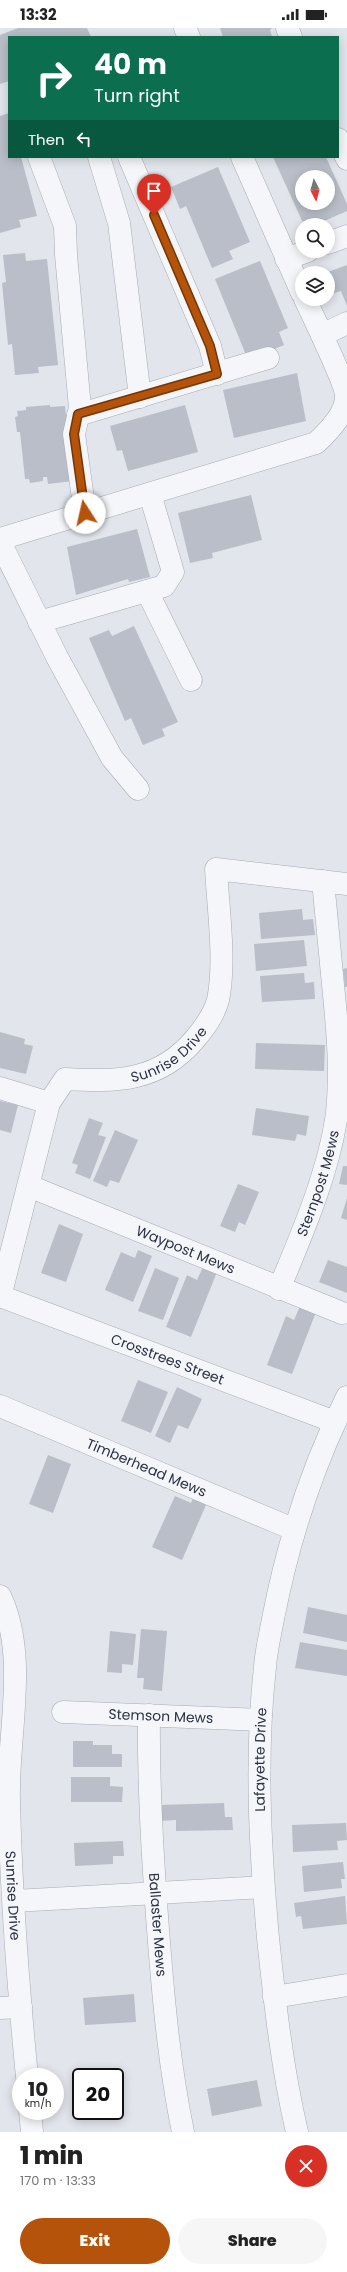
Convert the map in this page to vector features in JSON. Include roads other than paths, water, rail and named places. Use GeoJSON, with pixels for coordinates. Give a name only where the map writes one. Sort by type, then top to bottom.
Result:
{"type":"FeatureCollection","features":[{"type":"Feature","properties":{"kind":"street"},"geometry":{"type":"LineString","coordinates":[[339,141],[347,159]]}},
{"type":"Feature","properties":{"kind":"street"},"geometry":{"type":"LineString","coordinates":[[39,158],[65,226],[66,255],[80,408],[74,434],[85,513]]}},
{"type":"Feature","properties":{"kind":"street"},"geometry":{"type":"LineString","coordinates":[[99,158],[119,223],[140,397]]}},
{"type":"Feature","properties":{"kind":"street"},"geometry":{"type":"LineString","coordinates":[[130,158],[210,346],[217,374]]}},
{"type":"Feature","properties":{"kind":"street"},"geometry":{"type":"LineString","coordinates":[[242,158],[295,278]]}},
{"type":"Feature","properties":{"kind":"street"},"geometry":{"type":"LineString","coordinates":[[335,240],[347,236]]}},
{"type":"Feature","properties":{"kind":"street"},"geometry":{"type":"LineString","coordinates":[[286,259],[295,256]]}},
{"type":"Feature","properties":{"kind":"street"},"geometry":{"type":"LineString","coordinates":[[138,789],[112,758],[39,622],[0,541],[85,513],[316,443],[326,434],[344,408],[346,395],[322,335],[308,306]]}},
{"type":"Feature","properties":{"kind":"street"},"geometry":{"type":"LineString","coordinates":[[322,335],[347,324]]}},
{"type":"Feature","properties":{"kind":"street"},"geometry":{"type":"LineString","coordinates":[[78,414],[140,397],[268,358]]}},
{"type":"Feature","properties":{"kind":"street"},"geometry":{"type":"LineString","coordinates":[[39,622],[164,586],[173,572],[150,494]]}},
{"type":"Feature","properties":{"kind":"street"},"geometry":{"type":"LineString","coordinates":[[146,591],[191,680]]}},
{"type":"Feature","properties":{"kind":"street","name":"Sunrise Drive"},"geometry":{"type":"LineString","coordinates":[[0,1297],[49,1103],[64,1079],[122,1080],[148,1072],[172,1062],[208,1024],[218,1000],[221,970],[216,869],[347,884]]}},
{"type":"Feature","properties":{"kind":"street","name":"Sternpost Mews"},"geometry":{"type":"LineString","coordinates":[[279,1289],[305,1225],[325,1162],[337,1114],[339,1077],[337,1030],[323,881]]}},
{"type":"Feature","properties":{"kind":"street"},"geometry":{"type":"LineString","coordinates":[[0,1088],[49,1103]]}},
{"type":"Feature","properties":{"kind":"street","name":"Waypost Mews"},"geometry":{"type":"LineString","coordinates":[[29,1186],[279,1289],[342,1313]]}},
{"type":"Feature","properties":{"kind":"street","name":"Crosstrees Street"},"geometry":{"type":"LineString","coordinates":[[0,1297],[335,1422]]}},
{"type":"Feature","properties":{"kind":"street","name":"Lafayette Drive"},"geometry":{"type":"LineString","coordinates":[[297,2132],[286,2085],[274,1997],[263,1887],[260,1794],[260,1720],[265,1665],[294,1529],[335,1422],[347,1398]]}},
{"type":"Feature","properties":{"kind":"street","name":"Timberhead Mews"},"geometry":{"type":"LineString","coordinates":[[0,1406],[294,1529]]}},
{"type":"Feature","properties":{"kind":"street","name":"Sunrise Drive"},"geometry":{"type":"LineString","coordinates":[[0,1596],[10,1627],[13,1647],[14,1709],[4,1798],[14,1901],[26,2068]]}},
{"type":"Feature","properties":{"kind":"street","name":"Stemson Mews"},"geometry":{"type":"LineString","coordinates":[[62,1712],[260,1720]]}},
{"type":"Feature","properties":{"kind":"street","name":"Ballaster Mews"},"geometry":{"type":"LineString","coordinates":[[149,1715],[148,1778],[155,1893],[168,2051],[183,2132]]}},
{"type":"Feature","properties":{"kind":"street"},"geometry":{"type":"LineString","coordinates":[[14,1901],[263,1887]]}},
{"type":"Feature","properties":{"kind":"street"},"geometry":{"type":"LineString","coordinates":[[274,1997],[347,1985]]}},
{"type":"Feature","properties":{"kind":"street"},"geometry":{"type":"LineString","coordinates":[[0,2008],[21,2007]]}},
{"type":"Feature","properties":{"kind":"street"},"geometry":{"type":"LineString","coordinates":[[31,2120],[32,2132]]}}]}
